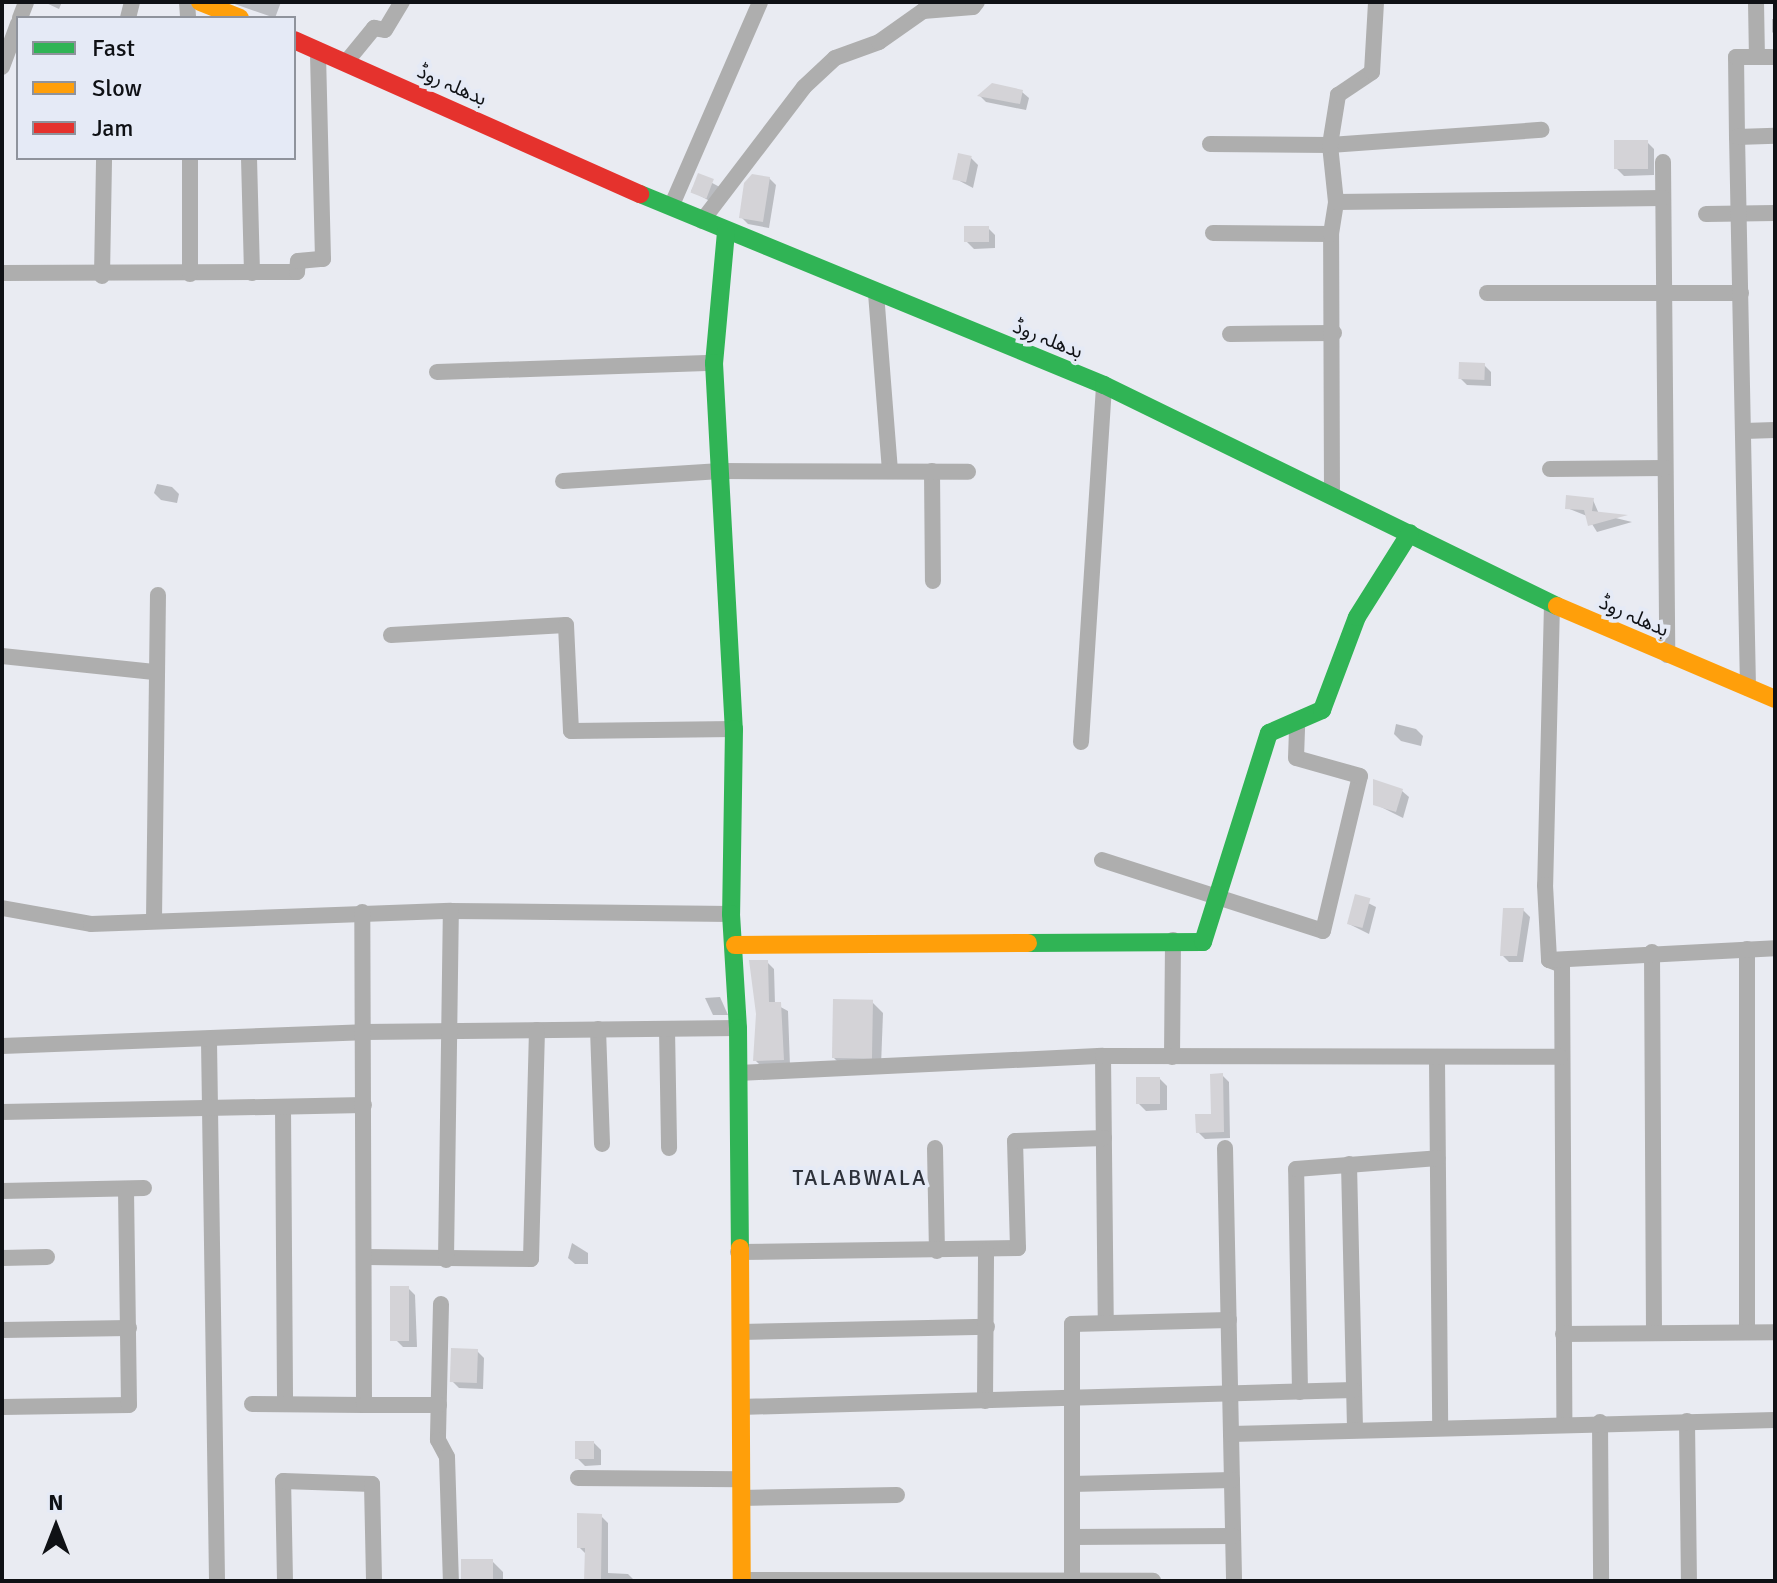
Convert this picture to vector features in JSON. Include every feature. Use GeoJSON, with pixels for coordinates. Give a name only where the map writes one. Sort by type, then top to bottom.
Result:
{"type":"FeatureCollection","features":[{"type":"Feature","properties":{"kind":"street"},"geometry":{"type":"LineString","coordinates":[[200,2],[235,16]]}},
{"type":"Feature","properties":{"kind":"street"},"geometry":{"type":"LineString","coordinates":[[347,61],[374,28],[385,30],[402,2]]}},
{"type":"Feature","properties":{"kind":"street"},"geometry":{"type":"LineString","coordinates":[[671,207],[760,2]]}},
{"type":"Feature","properties":{"kind":"street"},"geometry":{"type":"LineString","coordinates":[[702,221],[804,87],[835,58],[879,42],[923,11],[973,7],[977,2]]}},
{"type":"Feature","properties":{"kind":"street"},"geometry":{"type":"LineString","coordinates":[[1332,495],[1334,333],[1331,234],[1336,202],[1330,145],[1338,95],[1372,72],[1376,2]]}},
{"type":"Feature","properties":{"kind":"street"},"geometry":{"type":"LineString","coordinates":[[1756,2],[1757,57]]}},
{"type":"Feature","properties":{"kind":"street"},"geometry":{"type":"LineString","coordinates":[[2,67],[16,29]]}},
{"type":"Feature","properties":{"kind":"street","name":"بدھلہ روڈ"},"geometry":{"type":"LineString","coordinates":[[296,41],[726,232],[1104,385],[1552,604],[1775,699]]}},
{"type":"Feature","properties":{"kind":"street"},"geometry":{"type":"LineString","coordinates":[[2,273],[102,276],[297,272],[298,261],[323,259],[318,50]]}},
{"type":"Feature","properties":{"kind":"street"},"geometry":{"type":"LineString","coordinates":[[1748,688],[1736,57],[1775,57]]}},
{"type":"Feature","properties":{"kind":"street"},"geometry":{"type":"LineString","coordinates":[[1210,144],[1330,145],[1541,130]]}},
{"type":"Feature","properties":{"kind":"street"},"geometry":{"type":"LineString","coordinates":[[1737,137],[1775,136]]}},
{"type":"Feature","properties":{"kind":"street"},"geometry":{"type":"LineString","coordinates":[[102,276],[104,160]]}},
{"type":"Feature","properties":{"kind":"street"},"geometry":{"type":"LineString","coordinates":[[190,160],[190,274]]}},
{"type":"Feature","properties":{"kind":"street"},"geometry":{"type":"LineString","coordinates":[[249,160],[252,273]]}},
{"type":"Feature","properties":{"kind":"street"},"geometry":{"type":"LineString","coordinates":[[1663,162],[1667,655]]}},
{"type":"Feature","properties":{"kind":"street"},"geometry":{"type":"LineString","coordinates":[[1336,202],[1663,198]]}},
{"type":"Feature","properties":{"kind":"street"},"geometry":{"type":"LineString","coordinates":[[1706,214],[1775,213]]}},
{"type":"Feature","properties":{"kind":"street"},"geometry":{"type":"LineString","coordinates":[[726,232],[714,363],[734,729],[731,914],[738,1028],[742,1580],[1153,1581]]}},
{"type":"Feature","properties":{"kind":"street"},"geometry":{"type":"LineString","coordinates":[[1213,233],[1331,234]]}},
{"type":"Feature","properties":{"kind":"street"},"geometry":{"type":"LineString","coordinates":[[876,293],[890,469]]}},
{"type":"Feature","properties":{"kind":"street"},"geometry":{"type":"LineString","coordinates":[[1487,293],[1741,293]]}},
{"type":"Feature","properties":{"kind":"street"},"geometry":{"type":"LineString","coordinates":[[1230,334],[1334,333]]}},
{"type":"Feature","properties":{"kind":"street"},"geometry":{"type":"LineString","coordinates":[[437,372],[714,363]]}},
{"type":"Feature","properties":{"kind":"street"},"geometry":{"type":"LineString","coordinates":[[1081,742],[1104,385]]}},
{"type":"Feature","properties":{"kind":"street"},"geometry":{"type":"LineString","coordinates":[[1744,431],[1775,430]]}},
{"type":"Feature","properties":{"kind":"street"},"geometry":{"type":"LineString","coordinates":[[1550,469],[1665,468]]}},
{"type":"Feature","properties":{"kind":"street"},"geometry":{"type":"LineString","coordinates":[[563,481],[721,471],[890,469],[968,472]]}},
{"type":"Feature","properties":{"kind":"street"},"geometry":{"type":"LineString","coordinates":[[932,471],[933,581]]}},
{"type":"Feature","properties":{"kind":"street"},"geometry":{"type":"LineString","coordinates":[[735,945],[1203,942],[1220,897],[1269,733],[1297,724],[1322,710],[1357,617],[1410,533]]}},
{"type":"Feature","properties":{"kind":"street"},"geometry":{"type":"LineString","coordinates":[[154,921],[154,672],[158,595]]}},
{"type":"Feature","properties":{"kind":"street"},"geometry":{"type":"LineString","coordinates":[[1549,960],[1545,885],[1552,604]]}},
{"type":"Feature","properties":{"kind":"street"},"geometry":{"type":"LineString","coordinates":[[391,635],[566,625],[571,731],[734,729]]}},
{"type":"Feature","properties":{"kind":"street"},"geometry":{"type":"LineString","coordinates":[[2,656],[154,672]]}},
{"type":"Feature","properties":{"kind":"street"},"geometry":{"type":"LineString","coordinates":[[1102,860],[1323,931],[1360,776],[1296,758],[1297,724]]}},
{"type":"Feature","properties":{"kind":"street"},"geometry":{"type":"LineString","coordinates":[[2,908],[91,924],[362,912],[731,914]]}},
{"type":"Feature","properties":{"kind":"street"},"geometry":{"type":"LineString","coordinates":[[446,1260],[451,911]]}},
{"type":"Feature","properties":{"kind":"street"},"geometry":{"type":"LineString","coordinates":[[362,912],[366,1257],[364,1405]]}},
{"type":"Feature","properties":{"kind":"street"},"geometry":{"type":"LineString","coordinates":[[1172,1057],[1173,940]]}},
{"type":"Feature","properties":{"kind":"street"},"geometry":{"type":"LineString","coordinates":[[1549,960],[1652,952],[1775,948]]}},
{"type":"Feature","properties":{"kind":"street"},"geometry":{"type":"LineString","coordinates":[[1747,949],[1747,1332]]}},
{"type":"Feature","properties":{"kind":"street"},"geometry":{"type":"LineString","coordinates":[[1652,952],[1654,1333]]}},
{"type":"Feature","properties":{"kind":"street"},"geometry":{"type":"LineString","coordinates":[[1549,960],[1562,965],[1560,1057],[1564,1422]]}},
{"type":"Feature","properties":{"kind":"street"},"geometry":{"type":"LineString","coordinates":[[2,1046],[209,1041],[363,1032],[738,1028]]}},
{"type":"Feature","properties":{"kind":"street"},"geometry":{"type":"LineString","coordinates":[[598,1029],[602,1144]]}},
{"type":"Feature","properties":{"kind":"street"},"geometry":{"type":"LineString","coordinates":[[667,1029],[669,1148]]}},
{"type":"Feature","properties":{"kind":"street"},"geometry":{"type":"LineString","coordinates":[[366,1257],[531,1259],[537,1030]]}},
{"type":"Feature","properties":{"kind":"street"},"geometry":{"type":"LineString","coordinates":[[209,1041],[217,1581]]}},
{"type":"Feature","properties":{"kind":"street"},"geometry":{"type":"LineString","coordinates":[[738,1073],[1103,1056],[1437,1060],[1560,1057]]}},
{"type":"Feature","properties":{"kind":"street"},"geometry":{"type":"LineString","coordinates":[[1103,1056],[1106,1323]]}},
{"type":"Feature","properties":{"kind":"street"},"geometry":{"type":"LineString","coordinates":[[1437,1060],[1440,1427]]}},
{"type":"Feature","properties":{"kind":"street"},"geometry":{"type":"LineString","coordinates":[[2,1112],[364,1105]]}},
{"type":"Feature","properties":{"kind":"street"},"geometry":{"type":"LineString","coordinates":[[283,1107],[285,1404]]}},
{"type":"Feature","properties":{"kind":"street"},"geometry":{"type":"LineString","coordinates":[[738,1252],[1018,1248],[1015,1141],[1104,1138]]}},
{"type":"Feature","properties":{"kind":"street"},"geometry":{"type":"LineString","coordinates":[[935,1148],[937,1251]]}},
{"type":"Feature","properties":{"kind":"street"},"geometry":{"type":"LineString","coordinates":[[1225,1148],[1234,1581]]}},
{"type":"Feature","properties":{"kind":"street"},"geometry":{"type":"LineString","coordinates":[[1300,1392],[1296,1169],[1438,1158]]}},
{"type":"Feature","properties":{"kind":"street"},"geometry":{"type":"LineString","coordinates":[[1349,1164],[1355,1429]]}},
{"type":"Feature","properties":{"kind":"street"},"geometry":{"type":"LineString","coordinates":[[2,1191],[144,1188]]}},
{"type":"Feature","properties":{"kind":"street"},"geometry":{"type":"LineString","coordinates":[[2,1407],[129,1405],[126,1189]]}},
{"type":"Feature","properties":{"kind":"street"},"geometry":{"type":"LineString","coordinates":[[985,1401],[986,1250]]}},
{"type":"Feature","properties":{"kind":"street"},"geometry":{"type":"LineString","coordinates":[[2,1258],[47,1257]]}},
{"type":"Feature","properties":{"kind":"street"},"geometry":{"type":"LineString","coordinates":[[441,1304],[438,1440],[447,1457],[451,1581]]}},
{"type":"Feature","properties":{"kind":"street"},"geometry":{"type":"LineString","coordinates":[[1072,1581],[1072,1324],[1229,1320]]}},
{"type":"Feature","properties":{"kind":"street"},"geometry":{"type":"LineString","coordinates":[[740,1332],[987,1327]]}},
{"type":"Feature","properties":{"kind":"street"},"geometry":{"type":"LineString","coordinates":[[2,1330],[129,1328]]}},
{"type":"Feature","properties":{"kind":"street"},"geometry":{"type":"LineString","coordinates":[[1563,1334],[1775,1332]]}},
{"type":"Feature","properties":{"kind":"street"},"geometry":{"type":"LineString","coordinates":[[740,1407],[1354,1390]]}},
{"type":"Feature","properties":{"kind":"street"},"geometry":{"type":"LineString","coordinates":[[252,1404],[439,1405]]}},
{"type":"Feature","properties":{"kind":"street"},"geometry":{"type":"LineString","coordinates":[[1231,1434],[1564,1422],[1775,1420]]}},
{"type":"Feature","properties":{"kind":"street"},"geometry":{"type":"LineString","coordinates":[[1687,1421],[1689,1581]]}},
{"type":"Feature","properties":{"kind":"street"},"geometry":{"type":"LineString","coordinates":[[1600,1422],[1601,1581]]}},
{"type":"Feature","properties":{"kind":"street"},"geometry":{"type":"LineString","coordinates":[[578,1478],[897,1495]]}},
{"type":"Feature","properties":{"kind":"street"},"geometry":{"type":"LineString","coordinates":[[1072,1484],[1232,1480]]}},
{"type":"Feature","properties":{"kind":"street"},"geometry":{"type":"LineString","coordinates":[[285,1581],[283,1481],[372,1484],[374,1581]]}},
{"type":"Feature","properties":{"kind":"street"},"geometry":{"type":"LineString","coordinates":[[1072,1537],[1233,1536]]}},
{"type":"Feature","properties":{"kind":"building"},"geometry":{"type":"Polygon","coordinates":[[[992,83],[1023,90],[1020,104],[977,96],[992,83]]]}},
{"type":"Feature","properties":{"kind":"building"},"geometry":{"type":"Polygon","coordinates":[[[1614,140],[1648,140],[1648,169],[1614,169],[1614,140]]]}},
{"type":"Feature","properties":{"kind":"building"},"geometry":{"type":"Polygon","coordinates":[[[958,153],[972,156],[966,182],[952,179],[958,153]]]}},
{"type":"Feature","properties":{"kind":"building"},"geometry":{"type":"Polygon","coordinates":[[[698,173],[714,179],[706,199],[690,193],[698,173]]]}},
{"type":"Feature","properties":{"kind":"building"},"geometry":{"type":"Polygon","coordinates":[[[752,174],[770,177],[763,222],[739,218],[744,183],[752,174]]]}},
{"type":"Feature","properties":{"kind":"building"},"geometry":{"type":"Polygon","coordinates":[[[964,226],[989,226],[989,242],[964,242],[964,226]]]}},
{"type":"Feature","properties":{"kind":"building"},"geometry":{"type":"Polygon","coordinates":[[[1459,362],[1485,363],[1484,380],[1458,379],[1459,362]]]}},
{"type":"Feature","properties":{"kind":"building"},"geometry":{"type":"Polygon","coordinates":[[[1566,495],[1594,498],[1592,511],[1628,515],[1588,526],[1584,510],[1565,509],[1566,495]]]}},
{"type":"Feature","properties":{"kind":"building"},"geometry":{"type":"Polygon","coordinates":[[[1373,779],[1403,789],[1396,812],[1373,805],[1373,779]]]}},
{"type":"Feature","properties":{"kind":"building"},"geometry":{"type":"Polygon","coordinates":[[[1355,894],[1370,898],[1362,928],[1347,924],[1355,894]]]}},
{"type":"Feature","properties":{"kind":"building"},"geometry":{"type":"Polygon","coordinates":[[[1503,908],[1524,908],[1517,956],[1500,956],[1503,908]]]}},
{"type":"Feature","properties":{"kind":"building"},"geometry":{"type":"Polygon","coordinates":[[[749,960],[768,960],[769,1002],[781,1002],[784,1060],[753,1061],[756,1014],[749,960]]]}},
{"type":"Feature","properties":{"kind":"building"},"geometry":{"type":"Polygon","coordinates":[[[833,999],[873,1000],[872,1059],[832,1058],[833,999]]]}},
{"type":"Feature","properties":{"kind":"building"},"geometry":{"type":"Polygon","coordinates":[[[1223,1073],[1224,1132],[1196,1133],[1195,1114],[1211,1114],[1210,1074],[1223,1073]]]}},
{"type":"Feature","properties":{"kind":"building"},"geometry":{"type":"Polygon","coordinates":[[[1136,1077],[1160,1077],[1160,1104],[1136,1104],[1136,1077]]]}},
{"type":"Feature","properties":{"kind":"building"},"geometry":{"type":"Polygon","coordinates":[[[390,1286],[409,1286],[409,1341],[390,1341],[390,1286]]]}},
{"type":"Feature","properties":{"kind":"building"},"geometry":{"type":"Polygon","coordinates":[[[451,1348],[478,1349],[477,1383],[450,1382],[451,1348]]]}},
{"type":"Feature","properties":{"kind":"building"},"geometry":{"type":"Polygon","coordinates":[[[575,1441],[594,1441],[594,1459],[575,1459],[575,1441]]]}},
{"type":"Feature","properties":{"kind":"building"},"geometry":{"type":"Polygon","coordinates":[[[577,1513],[602,1514],[601,1581],[584,1581],[585,1548],[577,1548],[577,1513]]]}},
{"type":"Feature","properties":{"kind":"building"},"geometry":{"type":"Polygon","coordinates":[[[461,1559],[493,1559],[493,1581],[461,1581],[461,1559]]]}},
{"type":"Feature","properties":{"kind":"traffic: fast"},"geometry":{"type":"LineString","coordinates":[[640,194],[1104,385],[1557,606]]}},
{"type":"Feature","properties":{"kind":"traffic: fast"},"geometry":{"type":"LineString","coordinates":[[726,232],[714,363],[734,729],[731,914],[738,1028],[740,1248]]}},
{"type":"Feature","properties":{"kind":"traffic: fast"},"geometry":{"type":"LineString","coordinates":[[1028,943],[1203,942],[1269,733],[1322,710],[1357,617],[1410,533]]}},
{"type":"Feature","properties":{"kind":"traffic: slow"},"geometry":{"type":"LineString","coordinates":[[200,2],[235,16]]}},
{"type":"Feature","properties":{"kind":"traffic: slow"},"geometry":{"type":"LineString","coordinates":[[1557,606],[1775,699]]}},
{"type":"Feature","properties":{"kind":"traffic: slow"},"geometry":{"type":"LineString","coordinates":[[735,945],[1028,943]]}},
{"type":"Feature","properties":{"kind":"traffic: slow"},"geometry":{"type":"LineString","coordinates":[[740,1248],[742,1581]]}},
{"type":"Feature","properties":{"kind":"traffic: jam"},"geometry":{"type":"LineString","coordinates":[[296,41],[640,194]]}},
{"type":"Feature","properties":{"kind":"district","name":"TALABWALA"},"geometry":{"type":"Point","coordinates":[860,1178]}}]}
